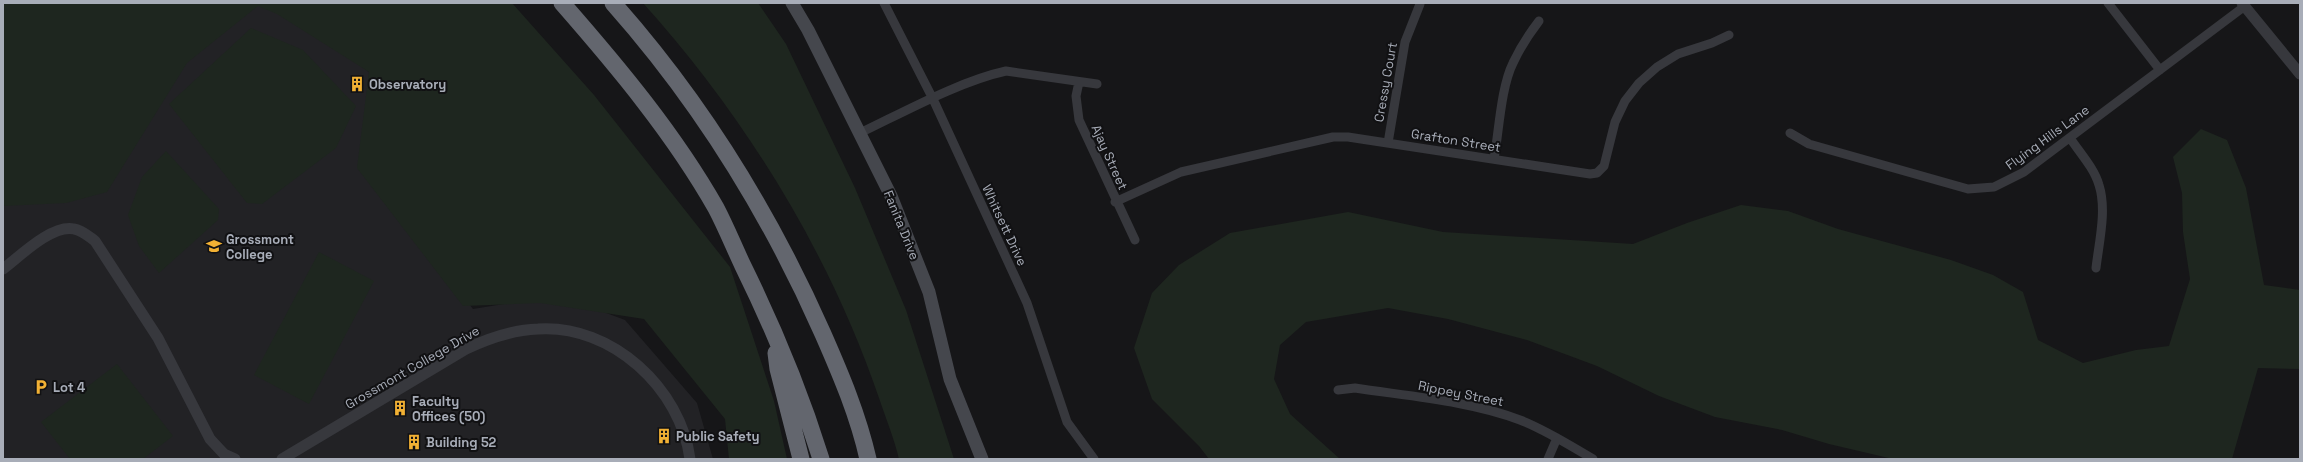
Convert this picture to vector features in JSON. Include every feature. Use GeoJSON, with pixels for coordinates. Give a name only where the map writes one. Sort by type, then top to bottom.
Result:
{"type":"FeatureCollection","features":[{"type":"Feature","properties":{"kind":"highway"},"geometry":{"type":"LineString","coordinates":[[562,3],[609,57],[667,132],[716,209],[774,329],[808,416],[821,459]]}},
{"type":"Feature","properties":{"kind":"highway"},"geometry":{"type":"LineString","coordinates":[[613,3],[642,35],[694,103],[753,196],[801,286],[853,403],[870,459]]}},
{"type":"Feature","properties":{"kind":"highway"},"geometry":{"type":"LineString","coordinates":[[774,329],[778,369],[801,459]]}},
{"type":"Feature","properties":{"kind":"main road","name":"Fanita Drive"},"geometry":{"type":"LineString","coordinates":[[792,3],[808,30],[891,196],[929,292],[950,380],[982,459]]}},
{"type":"Feature","properties":{"kind":"street","name":"Whitsett Drive"},"geometry":{"type":"LineString","coordinates":[[884,3],[933,99],[1026,303],[1067,422],[1094,459]]}},
{"type":"Feature","properties":{"kind":"street"},"geometry":{"type":"LineString","coordinates":[[2108,3],[2160,70]]}},
{"type":"Feature","properties":{"kind":"street","name":"Cressy Court"},"geometry":{"type":"LineString","coordinates":[[1388,143],[1405,42],[1420,4]]}},
{"type":"Feature","properties":{"kind":"street"},"geometry":{"type":"LineString","coordinates":[[2244,4],[2300,74]]}},
{"type":"Feature","properties":{"kind":"street","name":"Flying Hills Lane"},"geometry":{"type":"LineString","coordinates":[[1790,134],[1809,144],[1968,190],[1994,187],[2007,182],[2070,138],[2244,4]]}},
{"type":"Feature","properties":{"kind":"street"},"geometry":{"type":"LineString","coordinates":[[1494,159],[1507,82],[1512,64],[1527,37],[1539,21]]}},
{"type":"Feature","properties":{"kind":"street","name":"Grafton Street"},"geometry":{"type":"LineString","coordinates":[[1115,202],[1180,172],[1332,137],[1348,137],[1590,174],[1597,173],[1604,166],[1615,122],[1620,111],[1640,83],[1657,67],[1678,54],[1712,43],[1729,35]]}},
{"type":"Feature","properties":{"kind":"street"},"geometry":{"type":"LineString","coordinates":[[860,133],[933,99],[992,74],[1006,71],[1096,84]]}},
{"type":"Feature","properties":{"kind":"street","name":"Ajay Street"},"geometry":{"type":"LineString","coordinates":[[1079,82],[1076,96],[1079,120],[1115,202],[1135,240]]}},
{"type":"Feature","properties":{"kind":"street"},"geometry":{"type":"LineString","coordinates":[[2070,138],[2091,169],[2101,193],[2102,212],[2096,268]]}},
{"type":"Feature","properties":{"kind":"street"},"geometry":{"type":"LineString","coordinates":[[3,269],[51,232],[72,228],[85,233],[95,241],[158,338],[210,439],[224,454],[235,459]]}},
{"type":"Feature","properties":{"kind":"street","name":"Grossmont College Drive"},"geometry":{"type":"LineString","coordinates":[[282,459],[466,349],[487,339],[509,332],[539,328],[558,330],[591,337],[608,345],[640,366],[666,397],[680,420],[687,440],[690,459]]}},
{"type":"Feature","properties":{"kind":"street","name":"Rippey Street"},"geometry":{"type":"LineString","coordinates":[[1338,390],[1355,388],[1486,409],[1520,420],[1557,438],[1593,459]]}},
{"type":"Feature","properties":{"kind":"street"},"geometry":{"type":"LineString","coordinates":[[1548,459],[1557,438]]}},
{"type":"Feature","properties":{"kind":"shaded area"},"geometry":{"type":"Polygon","coordinates":[[[3,3],[512,3],[594,95],[730,267],[774,401],[787,459],[729,459],[725,419],[644,319],[540,303],[463,306],[357,168],[369,72],[277,14],[258,6],[187,63],[107,192],[66,203],[3,206],[3,3]]]}},
{"type":"Feature","properties":{"kind":"shaded area","name":"Grossmont College"},"geometry":{"type":"Polygon","coordinates":[[[259,3],[278,3],[369,72],[366,168],[473,309],[558,295],[625,320],[697,403],[713,459],[3,459],[3,197],[259,3]]]}},
{"type":"Feature","properties":{"kind":"shaded area"},"geometry":{"type":"Polygon","coordinates":[[[643,3],[758,3],[786,44],[855,188],[906,310],[954,459],[899,459],[890,428],[859,344],[836,291],[810,240],[781,189],[750,140],[716,92],[643,3]]]}},
{"type":"Feature","properties":{"kind":"shaded area"},"geometry":{"type":"Polygon","coordinates":[[[251,28],[303,50],[356,106],[336,148],[262,204],[247,203],[169,104],[251,28]]]}},
{"type":"Feature","properties":{"kind":"shaded area"},"geometry":{"type":"Polygon","coordinates":[[[2201,129],[2227,140],[2246,188],[2264,285],[2300,290],[2300,369],[2258,368],[2232,459],[1893,459],[1829,444],[1782,430],[1715,417],[1659,396],[1597,366],[1527,340],[1448,319],[1388,308],[1306,322],[1280,345],[1274,379],[1290,414],[1340,459],[1209,459],[1199,446],[1152,399],[1134,348],[1152,293],[1179,265],[1230,233],[1348,212],[1443,232],[1633,244],[1687,223],[1741,205],[1788,211],[1838,229],[1951,260],[1993,275],[2023,292],[2038,340],[2083,363],[2136,350],[2169,346],[2190,279],[2183,232],[2182,193],[2173,157],[2201,129]]]}},
{"type":"Feature","properties":{"kind":"shaded area"},"geometry":{"type":"Polygon","coordinates":[[[166,151],[219,209],[218,220],[159,273],[139,246],[128,215],[142,177],[166,151]]]}},
{"type":"Feature","properties":{"kind":"shaded area"},"geometry":{"type":"Polygon","coordinates":[[[319,252],[374,281],[309,404],[254,375],[319,252]]]}},
{"type":"Feature","properties":{"kind":"shaded area"},"geometry":{"type":"Polygon","coordinates":[[[117,364],[173,436],[143,459],[70,459],[41,422],[117,364]]]}},
{"type":"Feature","properties":{"kind":"place","name":"Observatory"},"geometry":{"type":"Point","coordinates":[357,84]}},
{"type":"Feature","properties":{"kind":"place","name":"Grossmont College"},"geometry":{"type":"Point","coordinates":[214,246]}},
{"type":"Feature","properties":{"kind":"place","name":"Lot 4"},"geometry":{"type":"Point","coordinates":[41,387]}},
{"type":"Feature","properties":{"kind":"place","name":"Faculty Offices (50)"},"geometry":{"type":"Point","coordinates":[400,408]}},
{"type":"Feature","properties":{"kind":"place","name":"Public Safety"},"geometry":{"type":"Point","coordinates":[664,436]}},
{"type":"Feature","properties":{"kind":"place","name":"Building 52"},"geometry":{"type":"Point","coordinates":[414,442]}}]}
